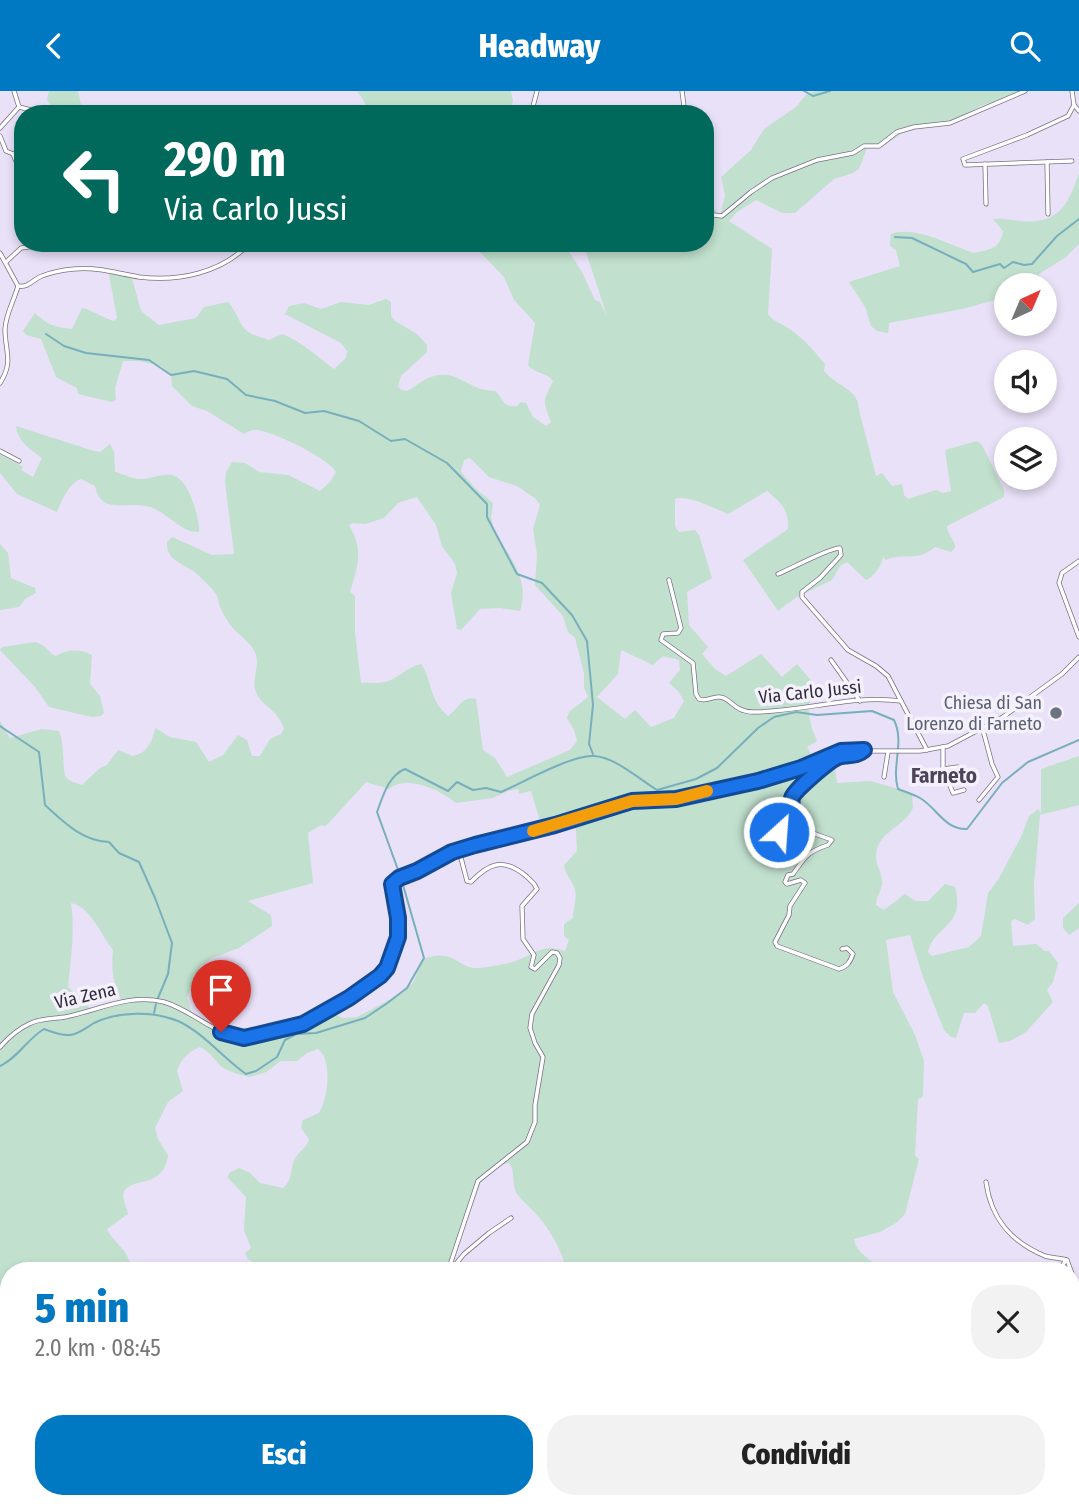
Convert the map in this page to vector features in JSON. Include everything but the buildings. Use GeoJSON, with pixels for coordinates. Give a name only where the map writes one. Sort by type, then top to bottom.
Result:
{"type":"FeatureCollection","features":[{"type":"Feature","properties":{"kind":"street"},"geometry":{"type":"LineString","coordinates":[[714,215],[722,216],[772,178],[817,160],[853,153],[863,146],[879,146],[897,132],[914,127],[950,123],[1025,91]]}},
{"type":"Feature","properties":{"kind":"street"},"geometry":{"type":"LineString","coordinates":[[1072,91],[1074,105],[1079,111]]}},
{"type":"Feature","properties":{"kind":"street"},"geometry":{"type":"LineString","coordinates":[[1072,161],[965,165],[962,159],[1027,135],[1068,116],[1074,105]]}},
{"type":"Feature","properties":{"kind":"street"},"geometry":{"type":"LineString","coordinates":[[0,128],[14,113]]}},
{"type":"Feature","properties":{"kind":"street"},"geometry":{"type":"LineString","coordinates":[[0,136],[4,148],[13,154]]}},
{"type":"Feature","properties":{"kind":"street"},"geometry":{"type":"LineString","coordinates":[[1047,162],[1048,214]]}},
{"type":"Feature","properties":{"kind":"street"},"geometry":{"type":"LineString","coordinates":[[985,164],[986,204]]}},
{"type":"Feature","properties":{"kind":"street"},"geometry":{"type":"LineString","coordinates":[[6,262],[18,252]]}},
{"type":"Feature","properties":{"kind":"street"},"geometry":{"type":"LineString","coordinates":[[18,286],[27,286],[37,278],[51,273],[91,268],[140,277],[187,277],[228,261],[239,252]]}},
{"type":"Feature","properties":{"kind":"street"},"geometry":{"type":"LineString","coordinates":[[0,253],[18,286],[5,329],[9,366],[0,383]]}},
{"type":"Feature","properties":{"kind":"street"},"geometry":{"type":"LineString","coordinates":[[0,451],[19,461]]}},
{"type":"Feature","properties":{"kind":"street"},"geometry":{"type":"LineString","coordinates":[[778,573],[816,558],[835,547],[840,548],[841,555],[803,592],[802,597],[848,650],[888,676],[927,750]]}},
{"type":"Feature","properties":{"kind":"street"},"geometry":{"type":"LineString","coordinates":[[1079,561],[1062,573],[1059,583],[1079,637]]}},
{"type":"Feature","properties":{"kind":"street","name":"Via Carlo Jussi"},"geometry":{"type":"LineString","coordinates":[[669,580],[681,628],[678,633],[663,634],[661,640],[693,663],[696,694],[699,699],[727,699],[742,712],[860,701],[901,701]]}},
{"type":"Feature","properties":{"kind":"street"},"geometry":{"type":"LineString","coordinates":[[452,852],[632,801],[676,799],[758,781],[801,768],[841,751],[927,750],[943,747],[983,730],[1049,684],[1079,657]]}},
{"type":"Feature","properties":{"kind":"street"},"geometry":{"type":"LineString","coordinates":[[831,660],[860,701]]}},
{"type":"Feature","properties":{"kind":"street"},"geometry":{"type":"LineString","coordinates":[[979,800],[998,777],[983,730]]}},
{"type":"Feature","properties":{"kind":"street"},"geometry":{"type":"LineString","coordinates":[[943,747],[943,783],[949,783],[953,793],[964,790]]}},
{"type":"Feature","properties":{"kind":"street"},"geometry":{"type":"LineString","coordinates":[[842,949],[848,948],[853,954],[845,968],[839,969],[777,946],[775,942],[789,915],[790,906],[805,883],[801,880],[787,884],[785,882],[788,875],[793,874],[801,860],[812,850],[828,845],[832,840],[799,828],[779,832],[777,828],[780,817],[792,809],[792,798],[796,791],[826,764],[837,758],[858,755],[864,750]]}},
{"type":"Feature","properties":{"kind":"street"},"geometry":{"type":"LineString","coordinates":[[884,778],[890,751]]}},
{"type":"Feature","properties":{"kind":"street"},"geometry":{"type":"LineString","coordinates":[[943,769],[958,767]]}},
{"type":"Feature","properties":{"kind":"street"},"geometry":{"type":"LineString","coordinates":[[452,852],[461,858],[467,881],[471,882],[489,868],[503,864],[513,866],[535,883],[537,889],[522,906],[523,939],[534,955],[531,967],[535,969],[552,952],[557,953],[560,958],[532,1014],[530,1028],[543,1057],[535,1122],[527,1142],[478,1181],[452,1262]]}},
{"type":"Feature","properties":{"kind":"street","name":"Via Zena"},"geometry":{"type":"LineString","coordinates":[[0,1047],[21,1028],[37,1020],[68,1017],[121,1001],[139,999],[166,1003],[221,1032],[244,1038],[303,1024],[349,998],[387,968],[398,937],[398,918],[392,884],[452,852]]}},
{"type":"Feature","properties":{"kind":"street"},"geometry":{"type":"LineString","coordinates":[[986,1182],[1000,1224],[1010,1235],[1048,1257],[1066,1260]]}},
{"type":"Feature","properties":{"kind":"street"},"geometry":{"type":"LineString","coordinates":[[457,1262],[489,1233],[511,1218]]}},
{"type":"Feature","properties":{"kind":"green space"},"geometry":{"type":"Polygon","coordinates":[[[49,91],[78,91],[81,105],[51,105],[47,100],[49,91]]]}},
{"type":"Feature","properties":{"kind":"green space"},"geometry":{"type":"Polygon","coordinates":[[[357,91],[511,91],[513,101],[512,105],[366,105],[357,91]]]}},
{"type":"Feature","properties":{"kind":"green space"},"geometry":{"type":"Polygon","coordinates":[[[814,91],[1028,91],[980,106],[956,121],[905,131],[884,146],[867,148],[859,169],[834,179],[795,213],[782,213],[756,200],[737,212],[729,221],[772,249],[768,314],[805,342],[825,364],[824,371],[855,397],[876,476],[882,473],[892,486],[902,484],[904,495],[908,499],[936,490],[943,493],[951,491],[945,450],[977,441],[982,445],[994,470],[994,490],[1004,490],[1004,497],[947,526],[955,545],[951,552],[935,547],[922,555],[886,560],[883,557],[877,570],[866,580],[847,562],[840,566],[832,580],[797,597],[778,611],[743,560],[788,529],[785,511],[767,491],[728,514],[694,500],[675,499],[675,526],[679,532],[695,530],[699,535],[712,578],[687,592],[689,625],[708,647],[702,654],[715,669],[726,676],[761,654],[782,677],[797,664],[816,686],[810,692],[809,710],[817,741],[807,747],[815,761],[833,755],[837,783],[870,781],[912,793],[913,808],[910,813],[884,837],[877,849],[876,860],[882,884],[876,905],[884,910],[905,894],[915,901],[928,901],[945,884],[955,887],[956,910],[953,918],[931,943],[928,952],[932,956],[969,947],[981,936],[988,893],[1022,835],[1029,816],[1038,809],[1041,813],[1041,769],[1079,756],[1079,805],[1040,815],[1034,884],[1035,919],[1028,925],[1015,919],[1011,921],[1013,946],[1036,944],[1049,951],[1058,963],[1053,982],[1047,990],[1053,1002],[1026,1032],[1010,1041],[999,1043],[988,1006],[984,1003],[975,1013],[964,1013],[956,1038],[951,1037],[944,1030],[910,935],[886,940],[893,992],[915,1035],[924,1061],[923,1096],[918,1100],[915,1156],[919,1159],[905,1214],[880,1232],[854,1239],[861,1253],[873,1262],[564,1262],[559,1248],[541,1219],[517,1194],[509,1163],[499,1165],[483,1177],[450,1262],[253,1262],[245,1253],[251,1248],[244,1230],[246,1197],[228,1178],[229,1173],[239,1168],[250,1173],[260,1183],[283,1188],[286,1185],[294,1161],[309,1139],[301,1128],[303,1120],[319,1113],[325,1099],[328,1080],[326,1062],[318,1049],[297,1061],[281,1061],[266,1072],[250,1077],[225,1069],[200,1047],[183,1059],[177,1071],[183,1091],[168,1102],[155,1128],[168,1155],[165,1166],[154,1178],[128,1187],[123,1197],[128,1214],[107,1229],[130,1262],[0,1262],[0,721],[10,738],[42,729],[59,731],[66,777],[82,785],[107,765],[118,750],[132,756],[145,750],[155,728],[170,737],[196,742],[209,762],[223,755],[238,735],[247,740],[252,756],[260,756],[270,739],[281,734],[284,729],[282,722],[261,701],[256,692],[254,683],[257,660],[254,650],[229,623],[214,592],[197,574],[170,555],[167,542],[172,537],[212,555],[234,554],[225,482],[226,472],[232,462],[245,463],[259,472],[288,475],[320,491],[336,472],[322,459],[285,439],[262,431],[253,430],[244,434],[207,411],[192,406],[172,386],[171,375],[161,366],[123,361],[115,388],[116,400],[112,402],[78,394],[77,388],[56,377],[41,339],[26,335],[23,331],[35,313],[51,325],[72,329],[82,308],[114,321],[117,318],[108,269],[131,274],[141,311],[159,325],[196,318],[204,307],[228,302],[250,333],[269,340],[282,334],[290,337],[334,369],[346,358],[347,351],[341,343],[285,314],[289,306],[304,303],[321,309],[341,302],[369,305],[386,299],[391,302],[391,316],[395,321],[417,334],[427,345],[427,352],[401,376],[398,386],[401,390],[407,391],[437,375],[453,376],[484,390],[495,391],[508,405],[526,403],[533,417],[546,426],[551,422],[545,401],[553,381],[528,365],[535,323],[514,300],[504,277],[480,252],[569,252],[595,300],[600,302],[607,316],[586,252],[714,252],[714,209],[720,215],[725,195],[721,177],[751,150],[764,129],[814,91]],[[470,458],[464,460],[461,472],[493,503],[493,526],[520,577],[523,599],[520,611],[480,609],[461,630],[457,629],[451,593],[457,573],[455,564],[442,546],[436,525],[417,497],[398,503],[384,518],[365,524],[349,525],[358,551],[350,592],[355,596],[355,633],[361,683],[385,682],[421,664],[437,703],[448,716],[467,699],[476,699],[483,750],[495,758],[507,777],[570,750],[577,741],[567,718],[569,712],[588,697],[575,638],[568,632],[563,616],[535,585],[537,554],[533,529],[540,505],[517,486],[489,477],[470,458]],[[621,650],[618,674],[597,697],[625,719],[635,710],[651,727],[674,718],[684,701],[669,683],[680,670],[679,660],[663,656],[653,665],[621,650]],[[366,782],[328,824],[308,833],[313,883],[248,901],[271,915],[272,926],[239,948],[212,958],[200,967],[187,998],[192,1014],[228,1034],[248,1038],[329,1012],[343,1018],[357,1017],[395,997],[413,983],[423,959],[443,956],[472,968],[480,968],[513,962],[543,949],[565,951],[569,940],[564,936],[564,924],[573,918],[576,895],[564,865],[577,851],[576,830],[571,821],[542,828],[531,791],[519,794],[518,789],[493,798],[456,803],[442,793],[414,783],[396,785],[389,789],[366,782]],[[71,903],[72,945],[68,987],[92,1010],[121,1000],[113,976],[113,950],[95,922],[71,903]]]}},
{"type":"Feature","properties":{"kind":"green space"},"geometry":{"type":"Polygon","coordinates":[[[1079,173],[1079,244],[1066,257],[1041,273],[994,273],[994,300],[889,323],[888,333],[877,331],[871,326],[865,307],[849,282],[900,266],[896,250],[890,246],[891,234],[922,234],[974,253],[990,249],[1000,241],[1003,231],[993,219],[1044,220],[1060,210],[1071,194],[1079,173]]]}},
{"type":"Feature","properties":{"kind":"green space"},"geometry":{"type":"Polygon","coordinates":[[[16,426],[94,451],[100,452],[110,444],[114,452],[115,472],[132,478],[146,479],[167,475],[177,477],[183,482],[192,499],[199,532],[180,526],[150,507],[109,504],[98,495],[95,486],[81,479],[69,488],[57,512],[17,494],[0,473],[0,454],[23,467],[21,470],[33,477],[42,458],[22,441],[16,426]]]}},
{"type":"Feature","properties":{"kind":"green space"},"geometry":{"type":"Polygon","coordinates":[[[0,544],[8,553],[11,578],[35,588],[36,593],[25,599],[19,607],[0,610],[0,544]]]}},
{"type":"Feature","properties":{"kind":"green space"},"geometry":{"type":"Polygon","coordinates":[[[35,642],[56,656],[74,651],[92,655],[90,684],[100,696],[104,713],[101,716],[92,717],[49,707],[35,687],[0,650],[2,647],[35,642]]]}},
{"type":"Feature","properties":{"kind":"green space"},"geometry":{"type":"Polygon","coordinates":[[[1079,903],[1079,928],[1069,935],[1063,928],[1063,918],[1079,903]]]}},
{"type":"Feature","properties":{"kind":"waterway"},"geometry":{"type":"LineString","coordinates":[[804,91],[813,96],[830,91]]}},
{"type":"Feature","properties":{"kind":"waterway"},"geometry":{"type":"LineString","coordinates":[[895,237],[912,238],[966,264],[973,272],[1000,264],[1004,268],[1013,262],[1032,264],[1057,236],[1079,219]]}},
{"type":"Feature","properties":{"kind":"waterway"},"geometry":{"type":"LineString","coordinates":[[46,334],[64,346],[86,353],[149,360],[171,375],[194,371],[227,379],[246,395],[275,401],[305,413],[324,411],[359,421],[391,441],[405,439],[447,463],[487,504],[487,517],[517,574],[542,583],[572,615],[587,641],[593,705],[589,744],[593,754]]}},
{"type":"Feature","properties":{"kind":"waterway"},"geometry":{"type":"LineString","coordinates":[[0,1066],[44,1029],[70,1035],[114,1016],[147,1014],[168,1018],[187,1026],[246,1074],[256,1071],[277,1057],[285,1040],[296,1034],[316,1033],[365,1018],[386,1004],[407,988],[424,958],[401,878],[377,812],[390,781],[405,769],[448,791],[457,782],[473,790],[486,788],[501,792],[561,764],[594,756],[618,764],[657,790],[696,779],[717,768],[758,728],[774,717],[796,712],[817,715],[872,711],[894,720],[898,737],[898,789],[926,802],[953,826],[967,829],[1002,783],[1028,762],[1079,740]]}},
{"type":"Feature","properties":{"kind":"waterway"},"geometry":{"type":"LineString","coordinates":[[0,726],[39,752],[45,805],[82,834],[109,842],[119,853],[139,862],[172,943],[168,974],[158,998]]}},
{"type":"Feature","properties":{"kind":"waterway"},"geometry":{"type":"LineString","coordinates":[[154,1013],[156,1004]]}},
{"type":"Feature","properties":{"kind":"slow traffic"},"geometry":{"type":"LineString","coordinates":[[533,831],[632,801],[676,799],[707,791]]}},
{"type":"Feature","properties":{"kind":"place","name":"Chiesa di San Lorenzo di Farneto"},"geometry":{"type":"Point","coordinates":[1056,713]}},
{"type":"Feature","properties":{"kind":"district","name":"Farneto"},"geometry":{"type":"Point","coordinates":[944,776]}},
{"type":"Feature","properties":{"kind":"route"},"geometry":{"type":"LineString","coordinates":[[221,1032],[244,1038],[303,1024],[373,982],[387,968],[396,948],[398,918],[392,884],[452,852],[555,825],[632,801],[676,799],[758,781],[790,772],[841,751],[864,750],[858,755],[837,758],[826,764],[796,791],[792,798],[792,809],[780,817],[777,828],[779,832]]}}]}
